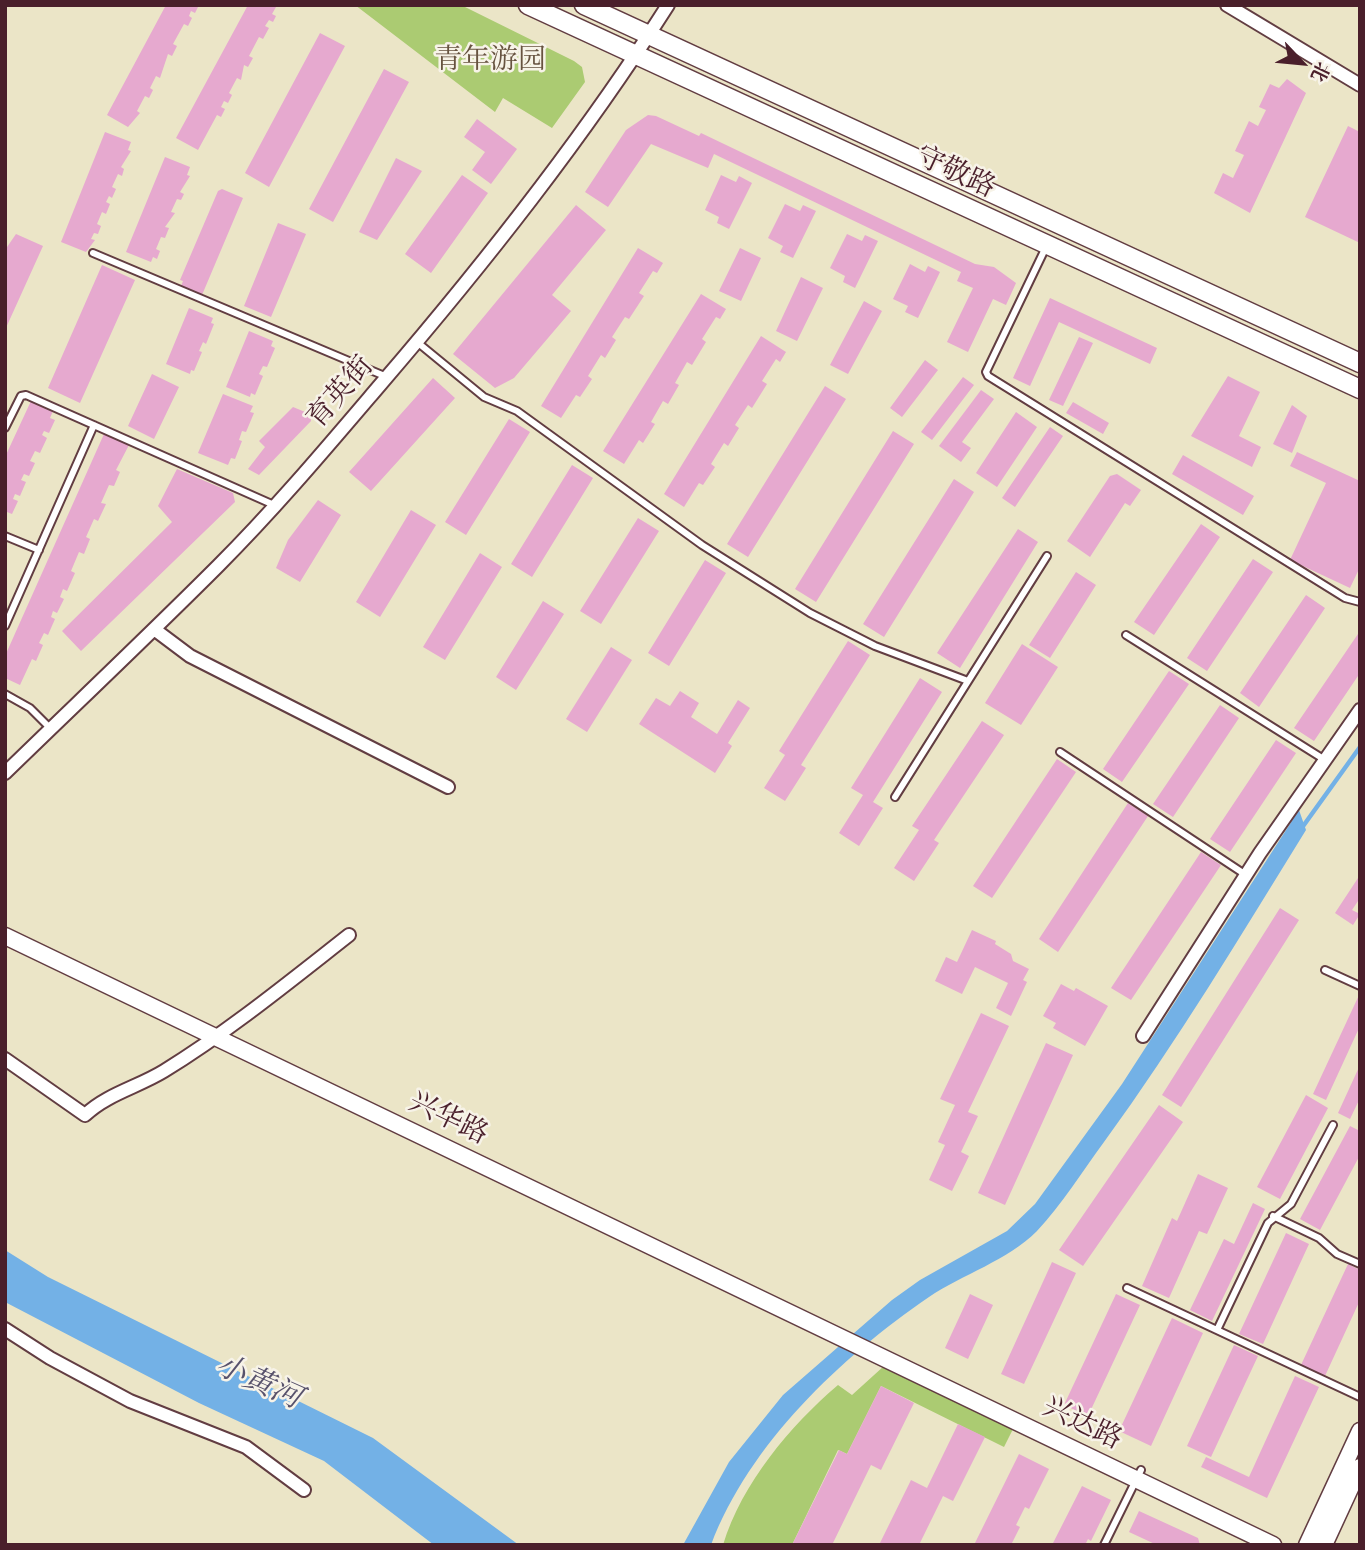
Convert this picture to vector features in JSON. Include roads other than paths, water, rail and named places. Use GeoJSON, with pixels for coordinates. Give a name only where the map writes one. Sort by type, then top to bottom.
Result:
{"type":"FeatureCollection","features":[{"type":"Feature","properties":{"kind":"main road","name":"守敬路"},"geometry":{"type":"LineString","coordinates":[[528,5],[1360,389]]}},
{"type":"Feature","properties":{"kind":"main road","name":"守敬路"},"geometry":{"type":"LineString","coordinates":[[584,5],[1360,363]]}},
{"type":"Feature","properties":{"kind":"street","name":"育英街"},"geometry":{"type":"LineString","coordinates":[[5,774],[153,629],[274,505],[387,377],[559,167],[668,5]]}},
{"type":"Feature","properties":{"kind":"street"},"geometry":{"type":"LineString","coordinates":[[1227,5],[1360,85]]}},
{"type":"Feature","properties":{"kind":"street"},"geometry":{"type":"LineString","coordinates":[[153,629],[190,656],[448,787]]}},
{"type":"Feature","properties":{"kind":"street"},"geometry":{"type":"LineString","coordinates":[[1143,1035],[1246,875],[1360,710]]}},
{"type":"Feature","properties":{"kind":"street"},"geometry":{"type":"LineString","coordinates":[[5,1059],[85,1115],[105,1100],[162,1072],[215,1037],[349,935]]}},
{"type":"Feature","properties":{"kind":"street","name":"兴华路"},"geometry":{"type":"LineString","coordinates":[[5,936],[868,1350]]}},
{"type":"Feature","properties":{"kind":"street"},"geometry":{"type":"LineString","coordinates":[[5,1329],[50,1358],[130,1401],[246,1447],[304,1490]]}},
{"type":"Feature","properties":{"kind":"street","name":"兴达路"},"geometry":{"type":"LineString","coordinates":[[868,1350],[1138,1474],[1273,1545]]}},
{"type":"Feature","properties":{"kind":"street"},"geometry":{"type":"LineString","coordinates":[[1307,1545],[1360,1431]]}},
{"type":"Feature","properties":{"kind":"street"},"geometry":{"type":"LineString","coordinates":[[1324,1545],[1360,1467]]}},
{"type":"Feature","properties":{"kind":"lane"},"geometry":{"type":"LineString","coordinates":[[1047,245],[986,372],[988,376],[1345,598],[1360,602]]}},
{"type":"Feature","properties":{"kind":"lane"},"geometry":{"type":"LineString","coordinates":[[93,253],[387,377]]}},
{"type":"Feature","properties":{"kind":"lane"},"geometry":{"type":"LineString","coordinates":[[417,342],[484,397],[517,411],[702,545],[810,613],[874,646],[968,681]]}},
{"type":"Feature","properties":{"kind":"lane"},"geometry":{"type":"LineString","coordinates":[[5,428],[21,396],[26,395],[274,505]]}},
{"type":"Feature","properties":{"kind":"lane"},"geometry":{"type":"LineString","coordinates":[[5,626],[94,425]]}},
{"type":"Feature","properties":{"kind":"lane"},"geometry":{"type":"LineString","coordinates":[[5,536],[39,550]]}},
{"type":"Feature","properties":{"kind":"lane"},"geometry":{"type":"LineString","coordinates":[[895,796],[1047,556]]}},
{"type":"Feature","properties":{"kind":"lane"},"geometry":{"type":"LineString","coordinates":[[1126,635],[1325,760]]}},
{"type":"Feature","properties":{"kind":"lane"},"geometry":{"type":"LineString","coordinates":[[5,694],[30,708],[51,729]]}},
{"type":"Feature","properties":{"kind":"lane"},"geometry":{"type":"LineString","coordinates":[[1060,752],[1246,875]]}},
{"type":"Feature","properties":{"kind":"lane"},"geometry":{"type":"LineString","coordinates":[[1325,971],[1360,986]]}},
{"type":"Feature","properties":{"kind":"lane"},"geometry":{"type":"LineString","coordinates":[[1217,1330],[1273,1216],[1291,1203],[1333,1125]]}},
{"type":"Feature","properties":{"kind":"lane"},"geometry":{"type":"LineString","coordinates":[[1273,1216],[1319,1238],[1337,1254],[1360,1264]]}},
{"type":"Feature","properties":{"kind":"lane"},"geometry":{"type":"LineString","coordinates":[[1127,1288],[1360,1397]]}},
{"type":"Feature","properties":{"kind":"lane"},"geometry":{"type":"LineString","coordinates":[[1104,1545],[1138,1474]]}},
{"type":"Feature","properties":{"kind":"water"},"geometry":{"type":"Polygon","coordinates":[[[1299,810],[1306,830],[1157,1066],[1046,1221],[1012,1251],[929,1297],[831,1375],[801,1406],[749,1472],[711,1545],[683,1545],[729,1462],[783,1395],[892,1300],[920,1280],[1007,1231],[1035,1204],[1122,1084],[1299,810]]]}},
{"type":"Feature","properties":{"kind":"water","name":"小黄河"},"geometry":{"type":"Polygon","coordinates":[[[5,1250],[48,1277],[373,1438],[519,1545],[434,1545],[324,1461],[199,1403],[5,1302],[5,1250]]]}},
{"type":"Feature","properties":{"kind":"waterway"},"geometry":{"type":"LineString","coordinates":[[1301,829],[1360,747]]}},
{"type":"Feature","properties":{"kind":"park label","name":"青年游园"},"geometry":{"type":"Point","coordinates":[490,61]}}]}
